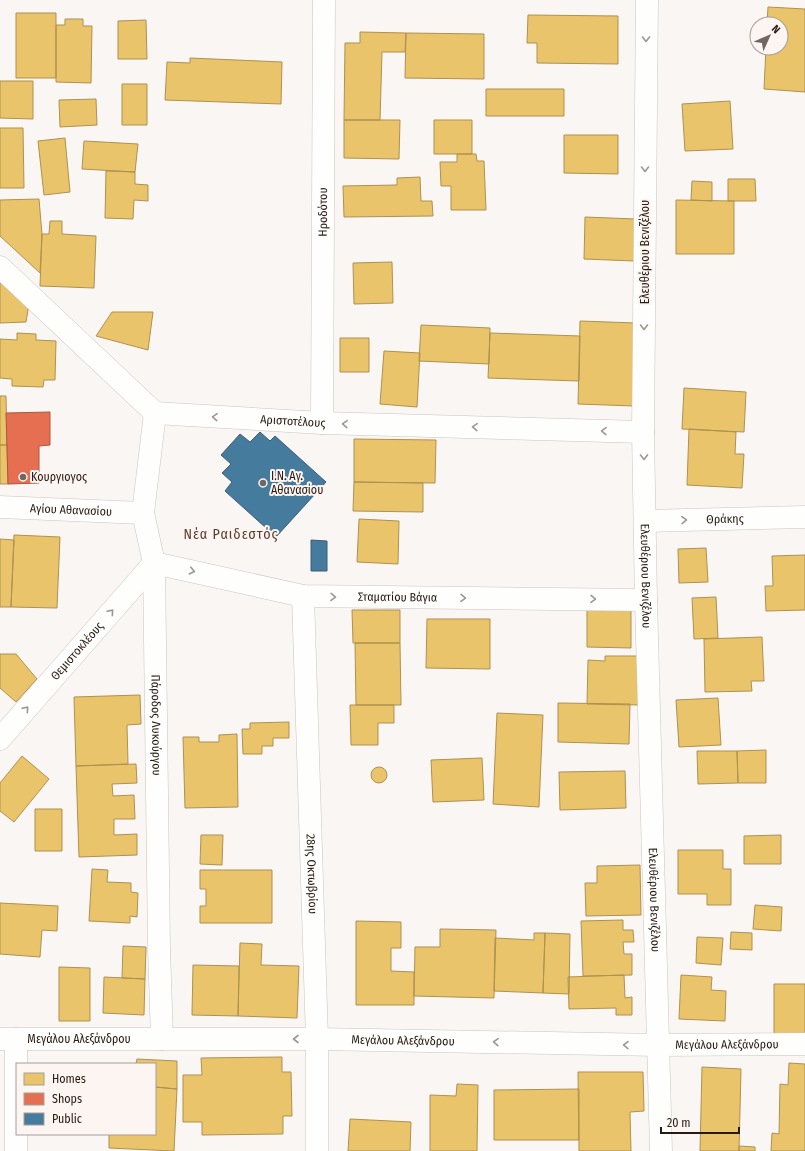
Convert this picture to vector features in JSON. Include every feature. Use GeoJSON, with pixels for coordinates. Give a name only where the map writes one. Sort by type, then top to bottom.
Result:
{"type":"FeatureCollection","features":[{"type":"Feature","properties":{"kind":"street","name":"Ηροδότου"},"geometry":{"type":"LineString","coordinates":[[322,423],[324,0]]}},
{"type":"Feature","properties":{"kind":"street","name":"Ελευθέριου Βενιζέλου"},"geometry":{"type":"LineString","coordinates":[[647,0],[644,432],[646,600],[662,1151]]}},
{"type":"Feature","properties":{"kind":"street"},"geometry":{"type":"LineString","coordinates":[[0,267],[155,413]]}},
{"type":"Feature","properties":{"kind":"street","name":"Αριστοτέλους"},"geometry":{"type":"LineString","coordinates":[[155,413],[322,423],[644,432]]}},
{"type":"Feature","properties":{"kind":"street","name":"Πάροδος Λυκούργου"},"geometry":{"type":"LineString","coordinates":[[155,413],[143,513],[154,563],[159,948],[162,1039]]}},
{"type":"Feature","properties":{"kind":"street","name":"Αγίου Αθανασίου"},"geometry":{"type":"LineString","coordinates":[[0,507],[143,513]]}},
{"type":"Feature","properties":{"kind":"street","name":"Θράκης"},"geometry":{"type":"LineString","coordinates":[[645,521],[805,517]]}},
{"type":"Feature","properties":{"kind":"street","name":"Σταματίου Βάγια"},"geometry":{"type":"LineString","coordinates":[[154,563],[303,596],[646,600]]}},
{"type":"Feature","properties":{"kind":"street","name":"Θεμιστοκλέους"},"geometry":{"type":"LineString","coordinates":[[0,739],[154,563]]}},
{"type":"Feature","properties":{"kind":"street","name":"28ης Οκτωβρίου"},"geometry":{"type":"LineString","coordinates":[[303,596],[317,1039],[317,1151]]}},
{"type":"Feature","properties":{"kind":"street"},"geometry":{"type":"LineString","coordinates":[[8,1039],[16,1151]]}},
{"type":"Feature","properties":{"kind":"street","name":"Μεγάλου Αλεξάνδρου"},"geometry":{"type":"LineString","coordinates":[[8,1039],[317,1039],[659,1046],[805,1044]]}},
{"type":"Feature","properties":{"kind":"building: Homes"},"geometry":{"type":"Polygon","coordinates":[[[768,7],[805,9],[805,92],[764,89],[766,56],[789,56],[789,16],[767,16],[768,7]]]}},
{"type":"Feature","properties":{"kind":"building: Homes"},"geometry":{"type":"Polygon","coordinates":[[[16,13],[56,13],[56,78],[16,78],[16,13]]]}},
{"type":"Feature","properties":{"kind":"building: Homes"},"geometry":{"type":"Polygon","coordinates":[[[528,15],[618,16],[618,64],[537,63],[537,43],[527,43],[528,15]]]}},
{"type":"Feature","properties":{"kind":"building: Homes"},"geometry":{"type":"Polygon","coordinates":[[[65,19],[83,19],[83,26],[92,26],[91,83],[56,82],[56,25],[65,25],[65,19]]]}},
{"type":"Feature","properties":{"kind":"building: Homes"},"geometry":{"type":"Polygon","coordinates":[[[146,20],[147,59],[118,59],[118,21],[146,20]]]}},
{"type":"Feature","properties":{"kind":"building: Homes"},"geometry":{"type":"Polygon","coordinates":[[[360,32],[406,33],[405,52],[382,52],[380,120],[344,120],[345,43],[360,43],[360,32]]]}},
{"type":"Feature","properties":{"kind":"building: Homes"},"geometry":{"type":"Polygon","coordinates":[[[406,33],[484,34],[484,79],[405,78],[406,33]]]}},
{"type":"Feature","properties":{"kind":"building: Homes"},"geometry":{"type":"Polygon","coordinates":[[[190,58],[282,62],[281,104],[165,100],[167,62],[190,63],[190,58]]]}},
{"type":"Feature","properties":{"kind":"building: Homes"},"geometry":{"type":"Polygon","coordinates":[[[0,81],[33,81],[33,119],[0,118],[0,81]]]}},
{"type":"Feature","properties":{"kind":"building: Homes"},"geometry":{"type":"Polygon","coordinates":[[[122,84],[147,84],[147,125],[122,125],[122,84]]]}},
{"type":"Feature","properties":{"kind":"building: Homes"},"geometry":{"type":"Polygon","coordinates":[[[486,89],[564,89],[564,116],[486,116],[486,89]]]}},
{"type":"Feature","properties":{"kind":"building: Homes"},"geometry":{"type":"Polygon","coordinates":[[[96,99],[97,125],[60,127],[59,100],[96,99]]]}},
{"type":"Feature","properties":{"kind":"building: Homes"},"geometry":{"type":"Polygon","coordinates":[[[730,101],[733,149],[685,151],[682,104],[730,101]]]}},
{"type":"Feature","properties":{"kind":"building: Homes"},"geometry":{"type":"Polygon","coordinates":[[[344,120],[400,120],[399,159],[344,158],[344,120]]]}},
{"type":"Feature","properties":{"kind":"building: Homes"},"geometry":{"type":"Polygon","coordinates":[[[434,120],[472,120],[472,154],[434,154],[434,120]]]}},
{"type":"Feature","properties":{"kind":"building: Homes"},"geometry":{"type":"Polygon","coordinates":[[[0,128],[23,128],[24,188],[0,188],[0,128]]]}},
{"type":"Feature","properties":{"kind":"building: Homes"},"geometry":{"type":"Polygon","coordinates":[[[564,135],[618,135],[618,174],[564,173],[564,135]]]}},
{"type":"Feature","properties":{"kind":"building: Homes"},"geometry":{"type":"Polygon","coordinates":[[[65,138],[70,192],[44,195],[38,141],[65,138]]]}},
{"type":"Feature","properties":{"kind":"building: Homes"},"geometry":{"type":"Polygon","coordinates":[[[84,141],[138,144],[135,172],[82,169],[84,141]]]}},
{"type":"Feature","properties":{"kind":"building: Homes"},"geometry":{"type":"Polygon","coordinates":[[[457,154],[476,154],[477,161],[484,161],[486,210],[451,210],[451,186],[441,186],[440,162],[457,162],[457,154]]]}},
{"type":"Feature","properties":{"kind":"building: Homes"},"geometry":{"type":"Polygon","coordinates":[[[106,171],[135,172],[135,184],[148,185],[148,201],[134,200],[133,219],[105,218],[106,171]]]}},
{"type":"Feature","properties":{"kind":"building: Homes"},"geometry":{"type":"Polygon","coordinates":[[[420,177],[421,201],[432,201],[433,216],[344,217],[343,186],[397,185],[397,178],[420,177]]]}},
{"type":"Feature","properties":{"kind":"building: Homes"},"geometry":{"type":"Polygon","coordinates":[[[728,179],[755,179],[756,201],[728,201],[728,179]]]}},
{"type":"Feature","properties":{"kind":"building: Homes"},"geometry":{"type":"Polygon","coordinates":[[[692,181],[712,182],[712,201],[691,200],[692,181]]]}},
{"type":"Feature","properties":{"kind":"building: Homes"},"geometry":{"type":"Polygon","coordinates":[[[39,199],[42,234],[40,273],[0,236],[0,200],[39,199]]]}},
{"type":"Feature","properties":{"kind":"building: Homes"},"geometry":{"type":"Polygon","coordinates":[[[676,200],[734,201],[734,254],[676,254],[676,200]]]}},
{"type":"Feature","properties":{"kind":"building: Homes"},"geometry":{"type":"Polygon","coordinates":[[[585,217],[635,219],[634,261],[584,259],[585,217]]]}},
{"type":"Feature","properties":{"kind":"building: Homes"},"geometry":{"type":"Polygon","coordinates":[[[50,221],[62,221],[62,234],[96,236],[94,288],[40,286],[42,234],[49,234],[50,221]]]}},
{"type":"Feature","properties":{"kind":"building: Homes"},"geometry":{"type":"Polygon","coordinates":[[[392,262],[393,303],[354,304],[353,263],[392,262]]]}},
{"type":"Feature","properties":{"kind":"building: Homes"},"geometry":{"type":"Polygon","coordinates":[[[0,278],[29,304],[26,322],[0,323],[0,278]]]}},
{"type":"Feature","properties":{"kind":"building: Homes"},"geometry":{"type":"Polygon","coordinates":[[[112,312],[153,312],[148,350],[96,336],[112,312]]]}},
{"type":"Feature","properties":{"kind":"building: Homes"},"geometry":{"type":"Polygon","coordinates":[[[580,321],[636,323],[634,406],[578,404],[580,321]]]}},
{"type":"Feature","properties":{"kind":"building: Homes"},"geometry":{"type":"Polygon","coordinates":[[[421,325],[490,328],[489,364],[419,361],[421,325]]]}},
{"type":"Feature","properties":{"kind":"building: Homes"},"geometry":{"type":"Polygon","coordinates":[[[17,333],[36,334],[36,340],[56,341],[55,380],[44,380],[43,387],[12,386],[12,379],[0,378],[0,339],[17,340],[17,333]]]}},
{"type":"Feature","properties":{"kind":"building: Homes"},"geometry":{"type":"Polygon","coordinates":[[[490,333],[580,336],[579,381],[488,378],[490,333]]]}},
{"type":"Feature","properties":{"kind":"building: Homes"},"geometry":{"type":"Polygon","coordinates":[[[340,338],[369,338],[369,372],[340,372],[340,338]]]}},
{"type":"Feature","properties":{"kind":"building: Homes"},"geometry":{"type":"Polygon","coordinates":[[[384,351],[420,353],[417,407],[380,404],[384,351]]]}},
{"type":"Feature","properties":{"kind":"building: Homes"},"geometry":{"type":"Polygon","coordinates":[[[684,388],[746,392],[744,432],[682,429],[684,388]]]}},
{"type":"Feature","properties":{"kind":"building: Homes"},"geometry":{"type":"Polygon","coordinates":[[[0,396],[6,396],[7,445],[0,445],[0,396]]]}},
{"type":"Feature","properties":{"kind":"building: Homes"},"geometry":{"type":"Polygon","coordinates":[[[689,429],[736,432],[735,454],[744,454],[742,488],[687,485],[689,429]]]}},
{"type":"Feature","properties":{"kind":"building: Homes"},"geometry":{"type":"Polygon","coordinates":[[[354,439],[436,440],[435,483],[354,482],[354,439]]]}},
{"type":"Feature","properties":{"kind":"building: Homes"},"geometry":{"type":"Polygon","coordinates":[[[0,445],[7,445],[8,484],[0,484],[0,445]]]}},
{"type":"Feature","properties":{"kind":"building: Homes"},"geometry":{"type":"Polygon","coordinates":[[[354,482],[423,483],[423,512],[353,511],[354,482]]]}},
{"type":"Feature","properties":{"kind":"building: Homes"},"geometry":{"type":"Polygon","coordinates":[[[359,519],[399,521],[398,564],[357,562],[359,519]]]}},
{"type":"Feature","properties":{"kind":"building: Homes"},"geometry":{"type":"Polygon","coordinates":[[[14,535],[60,537],[57,608],[11,607],[14,535]]]}},
{"type":"Feature","properties":{"kind":"building: Homes"},"geometry":{"type":"Polygon","coordinates":[[[0,539],[14,540],[11,607],[0,607],[0,539]]]}},
{"type":"Feature","properties":{"kind":"building: Homes"},"geometry":{"type":"Polygon","coordinates":[[[706,548],[708,582],[679,583],[678,549],[706,548]]]}},
{"type":"Feature","properties":{"kind":"building: Homes"},"geometry":{"type":"Polygon","coordinates":[[[805,555],[805,610],[766,611],[765,586],[773,586],[772,556],[805,555]]]}},
{"type":"Feature","properties":{"kind":"building: Homes"},"geometry":{"type":"Polygon","coordinates":[[[716,597],[718,638],[694,639],[692,598],[716,597]]]}},
{"type":"Feature","properties":{"kind":"building: Homes"},"geometry":{"type":"Polygon","coordinates":[[[587,609],[631,609],[631,648],[587,647],[587,609]]]}},
{"type":"Feature","properties":{"kind":"building: Homes"},"geometry":{"type":"Polygon","coordinates":[[[352,610],[400,610],[400,643],[353,643],[352,610]]]}},
{"type":"Feature","properties":{"kind":"building: Homes"},"geometry":{"type":"Polygon","coordinates":[[[427,619],[490,619],[490,669],[426,668],[427,619]]]}},
{"type":"Feature","properties":{"kind":"building: Homes"},"geometry":{"type":"Polygon","coordinates":[[[762,637],[764,681],[751,681],[752,691],[705,692],[704,639],[762,637]]]}},
{"type":"Feature","properties":{"kind":"building: Homes"},"geometry":{"type":"Polygon","coordinates":[[[355,643],[400,643],[401,705],[356,705],[355,643]]]}},
{"type":"Feature","properties":{"kind":"building: Homes"},"geometry":{"type":"Polygon","coordinates":[[[0,654],[16,654],[37,679],[16,702],[0,688],[0,654]]]}},
{"type":"Feature","properties":{"kind":"building: Homes"},"geometry":{"type":"Polygon","coordinates":[[[605,656],[641,656],[640,705],[587,704],[588,660],[605,661],[605,656]]]}},
{"type":"Feature","properties":{"kind":"building: Homes"},"geometry":{"type":"Polygon","coordinates":[[[140,695],[141,724],[127,725],[128,764],[76,766],[74,697],[140,695]]]}},
{"type":"Feature","properties":{"kind":"building: Homes"},"geometry":{"type":"Polygon","coordinates":[[[718,698],[721,745],[679,747],[676,700],[718,698]]]}},
{"type":"Feature","properties":{"kind":"building: Homes"},"geometry":{"type":"Polygon","coordinates":[[[558,703],[630,704],[629,744],[558,742],[558,703]]]}},
{"type":"Feature","properties":{"kind":"building: Homes"},"geometry":{"type":"Polygon","coordinates":[[[350,705],[394,705],[394,723],[378,723],[378,745],[351,745],[350,705]]]}},
{"type":"Feature","properties":{"kind":"building: Homes"},"geometry":{"type":"Polygon","coordinates":[[[497,713],[543,715],[539,807],[493,804],[497,713]]]}},
{"type":"Feature","properties":{"kind":"building: Homes"},"geometry":{"type":"Polygon","coordinates":[[[289,722],[289,738],[273,738],[273,746],[262,746],[262,754],[243,754],[242,729],[250,729],[250,723],[289,722]]]}},
{"type":"Feature","properties":{"kind":"building: Homes"},"geometry":{"type":"Polygon","coordinates":[[[237,734],[238,807],[185,808],[183,737],[199,737],[199,742],[219,742],[219,735],[237,734]]]}},
{"type":"Feature","properties":{"kind":"building: Homes"},"geometry":{"type":"Polygon","coordinates":[[[766,750],[766,783],[738,783],[737,751],[766,750]]]}},
{"type":"Feature","properties":{"kind":"building: Homes"},"geometry":{"type":"Polygon","coordinates":[[[697,751],[737,751],[738,783],[698,784],[697,751]]]}},
{"type":"Feature","properties":{"kind":"building: Homes"},"geometry":{"type":"Polygon","coordinates":[[[22,756],[49,779],[14,822],[0,811],[0,783],[22,756]]]}},
{"type":"Feature","properties":{"kind":"building: Homes"},"geometry":{"type":"Polygon","coordinates":[[[482,758],[484,800],[433,802],[431,760],[482,758]]]}},
{"type":"Feature","properties":{"kind":"building: Homes"},"geometry":{"type":"Polygon","coordinates":[[[136,764],[137,783],[112,784],[113,796],[134,795],[135,819],[114,819],[114,835],[137,834],[137,855],[79,857],[76,766],[136,764]]]}},
{"type":"Feature","properties":{"kind":"building: Homes"},"geometry":{"type":"Polygon","coordinates":[[[379,767],[386,772],[387,775],[382,782],[379,783],[372,778],[371,775],[376,768],[379,767]]]}},
{"type":"Feature","properties":{"kind":"building: Homes"},"geometry":{"type":"Polygon","coordinates":[[[625,771],[626,808],[560,810],[559,772],[625,771]]]}},
{"type":"Feature","properties":{"kind":"building: Homes"},"geometry":{"type":"Polygon","coordinates":[[[35,809],[62,809],[62,851],[35,851],[35,809]]]}},
{"type":"Feature","properties":{"kind":"building: Homes"},"geometry":{"type":"Polygon","coordinates":[[[201,835],[223,835],[222,865],[200,864],[201,835]]]}},
{"type":"Feature","properties":{"kind":"building: Homes"},"geometry":{"type":"Polygon","coordinates":[[[781,835],[781,864],[744,864],[744,836],[781,835]]]}},
{"type":"Feature","properties":{"kind":"building: Homes"},"geometry":{"type":"Polygon","coordinates":[[[678,850],[723,850],[723,869],[731,869],[731,905],[707,905],[707,894],[678,894],[678,850]]]}},
{"type":"Feature","properties":{"kind":"building: Homes"},"geometry":{"type":"Polygon","coordinates":[[[640,865],[641,915],[586,916],[585,883],[597,883],[597,866],[640,865]]]}},
{"type":"Feature","properties":{"kind":"building: Homes"},"geometry":{"type":"Polygon","coordinates":[[[92,869],[108,870],[107,882],[131,883],[131,892],[138,893],[137,917],[130,916],[130,923],[89,921],[92,869]]]}},
{"type":"Feature","properties":{"kind":"building: Homes"},"geometry":{"type":"Polygon","coordinates":[[[200,870],[272,870],[272,923],[200,923],[200,906],[206,906],[206,889],[200,889],[200,870]]]}},
{"type":"Feature","properties":{"kind":"building: Homes"},"geometry":{"type":"Polygon","coordinates":[[[0,903],[58,906],[57,931],[42,930],[40,957],[0,954],[0,903]]]}},
{"type":"Feature","properties":{"kind":"building: Homes"},"geometry":{"type":"Polygon","coordinates":[[[755,905],[782,907],[781,931],[753,929],[755,905]]]}},
{"type":"Feature","properties":{"kind":"building: Homes"},"geometry":{"type":"Polygon","coordinates":[[[623,920],[623,930],[633,930],[634,942],[623,942],[624,954],[632,954],[632,975],[583,976],[581,921],[623,920]]]}},
{"type":"Feature","properties":{"kind":"building: Homes"},"geometry":{"type":"Polygon","coordinates":[[[356,921],[401,922],[401,948],[391,948],[391,971],[414,972],[414,1005],[356,1005],[356,921]]]}},
{"type":"Feature","properties":{"kind":"building: Homes"},"geometry":{"type":"Polygon","coordinates":[[[440,929],[496,930],[494,998],[414,996],[415,947],[440,947],[440,929]]]}},
{"type":"Feature","properties":{"kind":"building: Homes"},"geometry":{"type":"Polygon","coordinates":[[[731,932],[752,933],[752,950],[730,949],[731,932]]]}},
{"type":"Feature","properties":{"kind":"building: Homes"},"geometry":{"type":"Polygon","coordinates":[[[534,933],[545,933],[543,993],[494,991],[495,938],[534,940],[534,933]]]}},
{"type":"Feature","properties":{"kind":"building: Homes"},"geometry":{"type":"Polygon","coordinates":[[[545,933],[570,934],[569,994],[543,993],[545,933]]]}},
{"type":"Feature","properties":{"kind":"building: Homes"},"geometry":{"type":"Polygon","coordinates":[[[697,937],[723,938],[721,965],[696,963],[697,937]]]}},
{"type":"Feature","properties":{"kind":"building: Homes"},"geometry":{"type":"Polygon","coordinates":[[[240,943],[262,944],[261,965],[299,966],[297,1018],[238,1016],[240,943]]]}},
{"type":"Feature","properties":{"kind":"building: Homes"},"geometry":{"type":"Polygon","coordinates":[[[123,946],[146,947],[145,979],[122,978],[123,946]]]}},
{"type":"Feature","properties":{"kind":"building: Homes"},"geometry":{"type":"Polygon","coordinates":[[[193,965],[239,966],[238,1016],[192,1015],[193,965]]]}},
{"type":"Feature","properties":{"kind":"building: Homes"},"geometry":{"type":"Polygon","coordinates":[[[59,967],[90,968],[90,1021],[59,1021],[59,967]]]}},
{"type":"Feature","properties":{"kind":"building: Homes"},"geometry":{"type":"Polygon","coordinates":[[[624,975],[625,998],[632,997],[632,1015],[616,1015],[616,1008],[569,1009],[568,977],[624,975]]]}},
{"type":"Feature","properties":{"kind":"building: Homes"},"geometry":{"type":"Polygon","coordinates":[[[681,975],[712,977],[711,990],[726,991],[725,1021],[679,1019],[681,975]]]}},
{"type":"Feature","properties":{"kind":"building: Homes"},"geometry":{"type":"Polygon","coordinates":[[[104,977],[145,979],[144,1015],[103,1013],[104,977]]]}},
{"type":"Feature","properties":{"kind":"building: Homes"},"geometry":{"type":"Polygon","coordinates":[[[774,984],[805,984],[805,1036],[774,1035],[774,984]]]}},
{"type":"Feature","properties":{"kind":"building: Homes"},"geometry":{"type":"Polygon","coordinates":[[[282,1057],[282,1072],[291,1072],[292,1116],[283,1116],[283,1134],[202,1135],[202,1122],[183,1122],[183,1075],[202,1075],[201,1058],[282,1057]]]}},
{"type":"Feature","properties":{"kind":"building: Homes"},"geometry":{"type":"Polygon","coordinates":[[[137,1059],[177,1061],[177,1089],[156,1087],[156,1063],[136,1063],[137,1059]]]}},
{"type":"Feature","properties":{"kind":"building: Homes"},"geometry":{"type":"Polygon","coordinates":[[[789,1063],[805,1064],[805,1151],[771,1151],[772,1133],[779,1134],[780,1084],[788,1085],[789,1063]]]}},
{"type":"Feature","properties":{"kind":"building: Homes"},"geometry":{"type":"Polygon","coordinates":[[[702,1067],[741,1069],[739,1151],[700,1151],[702,1067]]]}},
{"type":"Feature","properties":{"kind":"building: Homes"},"geometry":{"type":"Polygon","coordinates":[[[578,1072],[643,1072],[644,1111],[630,1112],[631,1151],[579,1151],[578,1072]]]}},
{"type":"Feature","properties":{"kind":"building: Homes"},"geometry":{"type":"Polygon","coordinates":[[[457,1084],[478,1085],[477,1151],[430,1151],[430,1095],[456,1096],[457,1084]]]}},
{"type":"Feature","properties":{"kind":"building: Homes"},"geometry":{"type":"Polygon","coordinates":[[[156,1087],[177,1089],[174,1151],[109,1148],[109,1135],[156,1135],[156,1087]]]}},
{"type":"Feature","properties":{"kind":"building: Homes"},"geometry":{"type":"Polygon","coordinates":[[[579,1089],[579,1140],[494,1140],[494,1090],[579,1089]]]}},
{"type":"Feature","properties":{"kind":"building: Homes"},"geometry":{"type":"Polygon","coordinates":[[[350,1119],[411,1122],[410,1151],[348,1151],[350,1119]]]}},
{"type":"Feature","properties":{"kind":"building: Homes"},"geometry":{"type":"Polygon","coordinates":[[[739,1146],[755,1147],[755,1151],[739,1151],[739,1146]]]}},
{"type":"Feature","properties":{"kind":"building: Shops"},"geometry":{"type":"Polygon","coordinates":[[[50,412],[50,445],[39,446],[39,483],[8,484],[6,413],[50,412]]]}},
{"type":"Feature","properties":{"kind":"building: Public"},"geometry":{"type":"Polygon","coordinates":[[[260,432],[270,441],[275,436],[326,482],[276,537],[225,491],[232,482],[222,473],[231,464],[221,455],[240,434],[250,442],[260,432]]]}},
{"type":"Feature","properties":{"kind":"building: Public"},"geometry":{"type":"Polygon","coordinates":[[[311,540],[327,541],[327,571],[311,571],[311,540]]]}},
{"type":"Feature","properties":{"kind":"place","name":"Κουργιογος"},"geometry":{"type":"Point","coordinates":[23,477]}},
{"type":"Feature","properties":{"kind":"place","name":"Ι.Ν. Αγ. Αθανασίου"},"geometry":{"type":"Point","coordinates":[263,483]}},
{"type":"Feature","properties":{"kind":"district","name":"Νέα Ραιδεστός"},"geometry":{"type":"Point","coordinates":[231,534]}}]}
